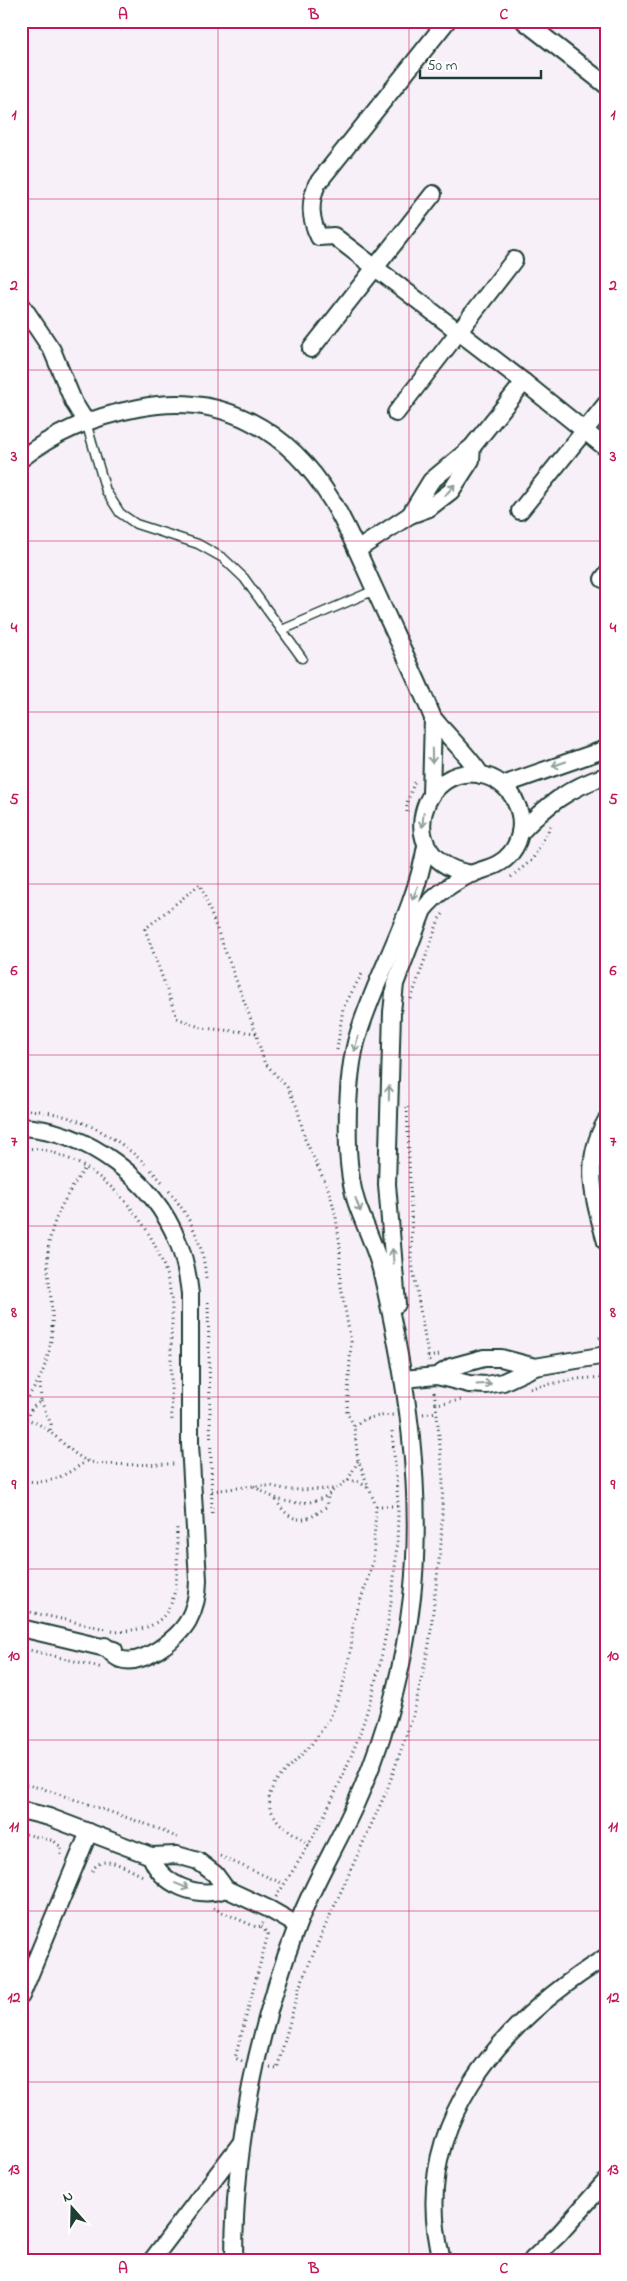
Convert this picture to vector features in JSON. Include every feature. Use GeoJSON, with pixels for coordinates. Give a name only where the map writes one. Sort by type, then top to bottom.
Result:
{"type":"FeatureCollection","features":[{"type":"Feature","properties":{"kind":"street"},"geometry":{"type":"LineString","coordinates":[[447,21],[324,174],[310,184],[302,199],[301,215],[307,231],[318,242],[334,236],[524,382],[606,448]]}},
{"type":"Feature","properties":{"kind":"street"},"geometry":{"type":"LineString","coordinates":[[524,21],[606,85]]}},
{"type":"Feature","properties":{"kind":"street"},"geometry":{"type":"LineString","coordinates":[[311,349],[433,194]]}},
{"type":"Feature","properties":{"kind":"street"},"geometry":{"type":"LineString","coordinates":[[396,413],[514,260]]}},
{"type":"Feature","properties":{"kind":"street"},"geometry":{"type":"LineString","coordinates":[[21,304],[52,350],[74,403],[86,422]]}},
{"type":"Feature","properties":{"kind":"street"},"geometry":{"type":"LineString","coordinates":[[410,515],[431,481],[472,447],[524,382]]}},
{"type":"Feature","properties":{"kind":"street"},"geometry":{"type":"LineString","coordinates":[[21,459],[66,431],[86,422],[128,410],[169,403],[186,403],[218,408],[249,420],[281,441],[307,465],[334,503],[433,718],[473,763],[481,775]]}},
{"type":"Feature","properties":{"kind":"street"},"geometry":{"type":"LineString","coordinates":[[520,511],[606,404]]}},
{"type":"Feature","properties":{"kind":"street"},"geometry":{"type":"LineString","coordinates":[[357,550],[410,515],[429,508],[452,491],[471,460],[472,447]]}},
{"type":"Feature","properties":{"kind":"street"},"geometry":{"type":"LineString","coordinates":[[234,2260],[236,2197],[241,2143],[254,2064],[263,2027],[297,1926],[354,1807],[375,1758],[403,1649],[412,1596],[415,1543],[414,1490],[400,1356],[388,1204],[387,1165],[393,998],[402,944],[426,846],[422,825],[423,815],[431,795],[433,718]]}},
{"type":"Feature","properties":{"kind":"street"},"geometry":{"type":"LineString","coordinates":[[503,785],[606,749]]}},
{"type":"Feature","properties":{"kind":"street"},"geometry":{"type":"LineString","coordinates":[[431,795],[448,780],[458,776],[481,775],[503,785],[516,802],[520,812],[520,833]]}},
{"type":"Feature","properties":{"kind":"street"},"geometry":{"type":"LineString","coordinates":[[400,1356],[378,1258],[354,1196],[349,1167],[348,1139],[355,1047],[364,1018],[402,944],[423,910],[436,896],[473,874],[494,867],[503,861],[511,854],[520,833],[539,813],[563,795],[606,776]]}},
{"type":"Feature","properties":{"kind":"street"},"geometry":{"type":"LineString","coordinates":[[426,846],[441,862],[456,870],[473,874]]}},
{"type":"Feature","properties":{"kind":"street"},"geometry":{"type":"LineString","coordinates":[[606,1120],[596,1140],[590,1174],[606,1242]]}},
{"type":"Feature","properties":{"kind":"street"},"geometry":{"type":"LineString","coordinates":[[21,1127],[48,1131],[67,1137],[109,1158],[137,1181],[149,1195],[170,1224],[178,1240],[188,1274],[190,1294],[190,1444],[196,1554],[183,1614],[171,1632],[150,1646],[125,1654],[105,1646],[21,1628]]}},
{"type":"Feature","properties":{"kind":"street"},"geometry":{"type":"LineString","coordinates":[[403,1379],[434,1376],[469,1384],[486,1385],[518,1376],[535,1367],[606,1355]]}},
{"type":"Feature","properties":{"kind":"street"},"geometry":{"type":"LineString","coordinates":[[434,1376],[451,1367],[484,1358],[501,1358],[535,1367]]}},
{"type":"Feature","properties":{"kind":"street"},"geometry":{"type":"LineString","coordinates":[[21,1810],[89,1832],[151,1856],[167,1854],[193,1859],[207,1867],[226,1889],[269,1909],[297,1926]]}},
{"type":"Feature","properties":{"kind":"street"},"geometry":{"type":"LineString","coordinates":[[21,1996],[89,1832]]}},
{"type":"Feature","properties":{"kind":"street"},"geometry":{"type":"LineString","coordinates":[[151,1856],[158,1872],[175,1884],[204,1892],[215,1893],[226,1889]]}},
{"type":"Feature","properties":{"kind":"street"},"geometry":{"type":"LineString","coordinates":[[442,2260],[434,2209],[436,2172],[444,2136],[459,2103],[483,2067],[515,2030],[570,1981],[606,1957]]}},
{"type":"Feature","properties":{"kind":"street"},"geometry":{"type":"LineString","coordinates":[[152,2260],[241,2143]]}},
{"type":"Feature","properties":{"kind":"street"},"geometry":{"type":"LineString","coordinates":[[532,2260],[570,2222],[606,2181]]}},
{"type":"Feature","properties":{"kind":"lane"},"geometry":{"type":"LineString","coordinates":[[86,422],[106,491],[120,513],[136,524],[198,544],[223,558],[244,578],[302,658]]}},
{"type":"Feature","properties":{"kind":"lane"},"geometry":{"type":"LineString","coordinates":[[282,630],[375,590]]}},
{"type":"Feature","properties":{"kind":"path"},"geometry":{"type":"LineString","coordinates":[[506,879],[532,860],[556,819]]}},
{"type":"Feature","properties":{"kind":"path"},"geometry":{"type":"LineString","coordinates":[[256,1034],[202,1028],[177,1018],[144,929],[200,884],[256,1034],[264,1062],[287,1087],[297,1107],[305,1139],[327,1185],[336,1217],[340,1246],[340,1281],[349,1322],[347,1412],[354,1426],[358,1460],[376,1506],[373,1562],[354,1624],[351,1649],[342,1689],[329,1720],[311,1746],[275,1782],[269,1796],[270,1809],[279,1823],[309,1845]]}},
{"type":"Feature","properties":{"kind":"path"},"geometry":{"type":"LineString","coordinates":[[408,1006],[439,919],[445,911]]}},
{"type":"Feature","properties":{"kind":"path"},"geometry":{"type":"LineString","coordinates":[[336,1053],[344,1008],[364,969]]}},
{"type":"Feature","properties":{"kind":"path"},"geometry":{"type":"LineString","coordinates":[[407,1106],[412,1226],[411,1257],[434,1376],[436,1404]]}},
{"type":"Feature","properties":{"kind":"path"},"geometry":{"type":"LineString","coordinates":[[21,1110],[46,1111],[75,1119],[105,1133],[131,1150],[158,1178],[186,1213],[204,1260],[206,1280]]}},
{"type":"Feature","properties":{"kind":"path"},"geometry":{"type":"LineString","coordinates":[[21,1148],[44,1150],[85,1168],[126,1202],[152,1238],[162,1258],[172,1299],[173,1426]]}},
{"type":"Feature","properties":{"kind":"path"},"geometry":{"type":"LineString","coordinates":[[50,1432],[51,1424],[41,1401],[40,1379],[52,1336],[52,1311],[48,1281],[48,1245],[58,1214],[68,1193],[85,1168]]}},
{"type":"Feature","properties":{"kind":"path"},"geometry":{"type":"LineString","coordinates":[[327,1185],[333,1182]]}},
{"type":"Feature","properties":{"kind":"path"},"geometry":{"type":"LineString","coordinates":[[207,1299],[210,1327],[212,1519]]}},
{"type":"Feature","properties":{"kind":"path"},"geometry":{"type":"LineString","coordinates":[[21,1404],[40,1379]]}},
{"type":"Feature","properties":{"kind":"path"},"geometry":{"type":"LineString","coordinates":[[26,1418],[32,1408],[41,1401]]}},
{"type":"Feature","properties":{"kind":"path"},"geometry":{"type":"LineString","coordinates":[[211,1907],[256,1927],[262,1926],[269,1909],[309,1845],[347,1766],[376,1676],[390,1607],[395,1564],[398,1506],[390,1406]]}},
{"type":"Feature","properties":{"kind":"path"},"geometry":{"type":"LineString","coordinates":[[21,1418],[26,1418],[43,1426],[87,1461],[114,1464],[174,1464]]}},
{"type":"Feature","properties":{"kind":"path"},"geometry":{"type":"LineString","coordinates":[[174,1455],[175,1473]]}},
{"type":"Feature","properties":{"kind":"path"},"geometry":{"type":"LineString","coordinates":[[254,1486],[275,1499],[297,1502],[322,1498],[348,1480],[358,1460]]}},
{"type":"Feature","properties":{"kind":"path"},"geometry":{"type":"LineString","coordinates":[[21,1480],[45,1483],[57,1479],[87,1461]]}},
{"type":"Feature","properties":{"kind":"path"},"geometry":{"type":"LineString","coordinates":[[348,1480],[359,1482],[368,1488]]}},
{"type":"Feature","properties":{"kind":"path"},"geometry":{"type":"LineString","coordinates":[[212,1491],[254,1486],[271,1486],[290,1490],[336,1489]]}},
{"type":"Feature","properties":{"kind":"path"},"geometry":{"type":"LineString","coordinates":[[275,1499],[283,1512],[299,1520],[315,1516],[327,1506],[328,1494]]}},
{"type":"Feature","properties":{"kind":"path"},"geometry":{"type":"LineString","coordinates":[[376,1506],[398,1506]]}},
{"type":"Feature","properties":{"kind":"path"},"geometry":{"type":"LineString","coordinates":[[21,1610],[117,1632],[158,1623],[171,1604],[178,1576],[177,1525]]}},
{"type":"Feature","properties":{"kind":"path"},"geometry":{"type":"LineString","coordinates":[[21,1648],[112,1670]]}},
{"type":"Feature","properties":{"kind":"path"},"geometry":{"type":"LineString","coordinates":[[21,1784],[42,1788],[157,1828],[184,1840]]}},
{"type":"Feature","properties":{"kind":"path"},"geometry":{"type":"LineString","coordinates":[[21,1833],[54,1841],[60,1846],[60,1858],[75,1866],[92,1871],[94,1866],[103,1862],[113,1863],[149,1879]]}},
{"type":"Feature","properties":{"kind":"path"},"geometry":{"type":"LineString","coordinates":[[211,1852],[284,1884]]}}]}
